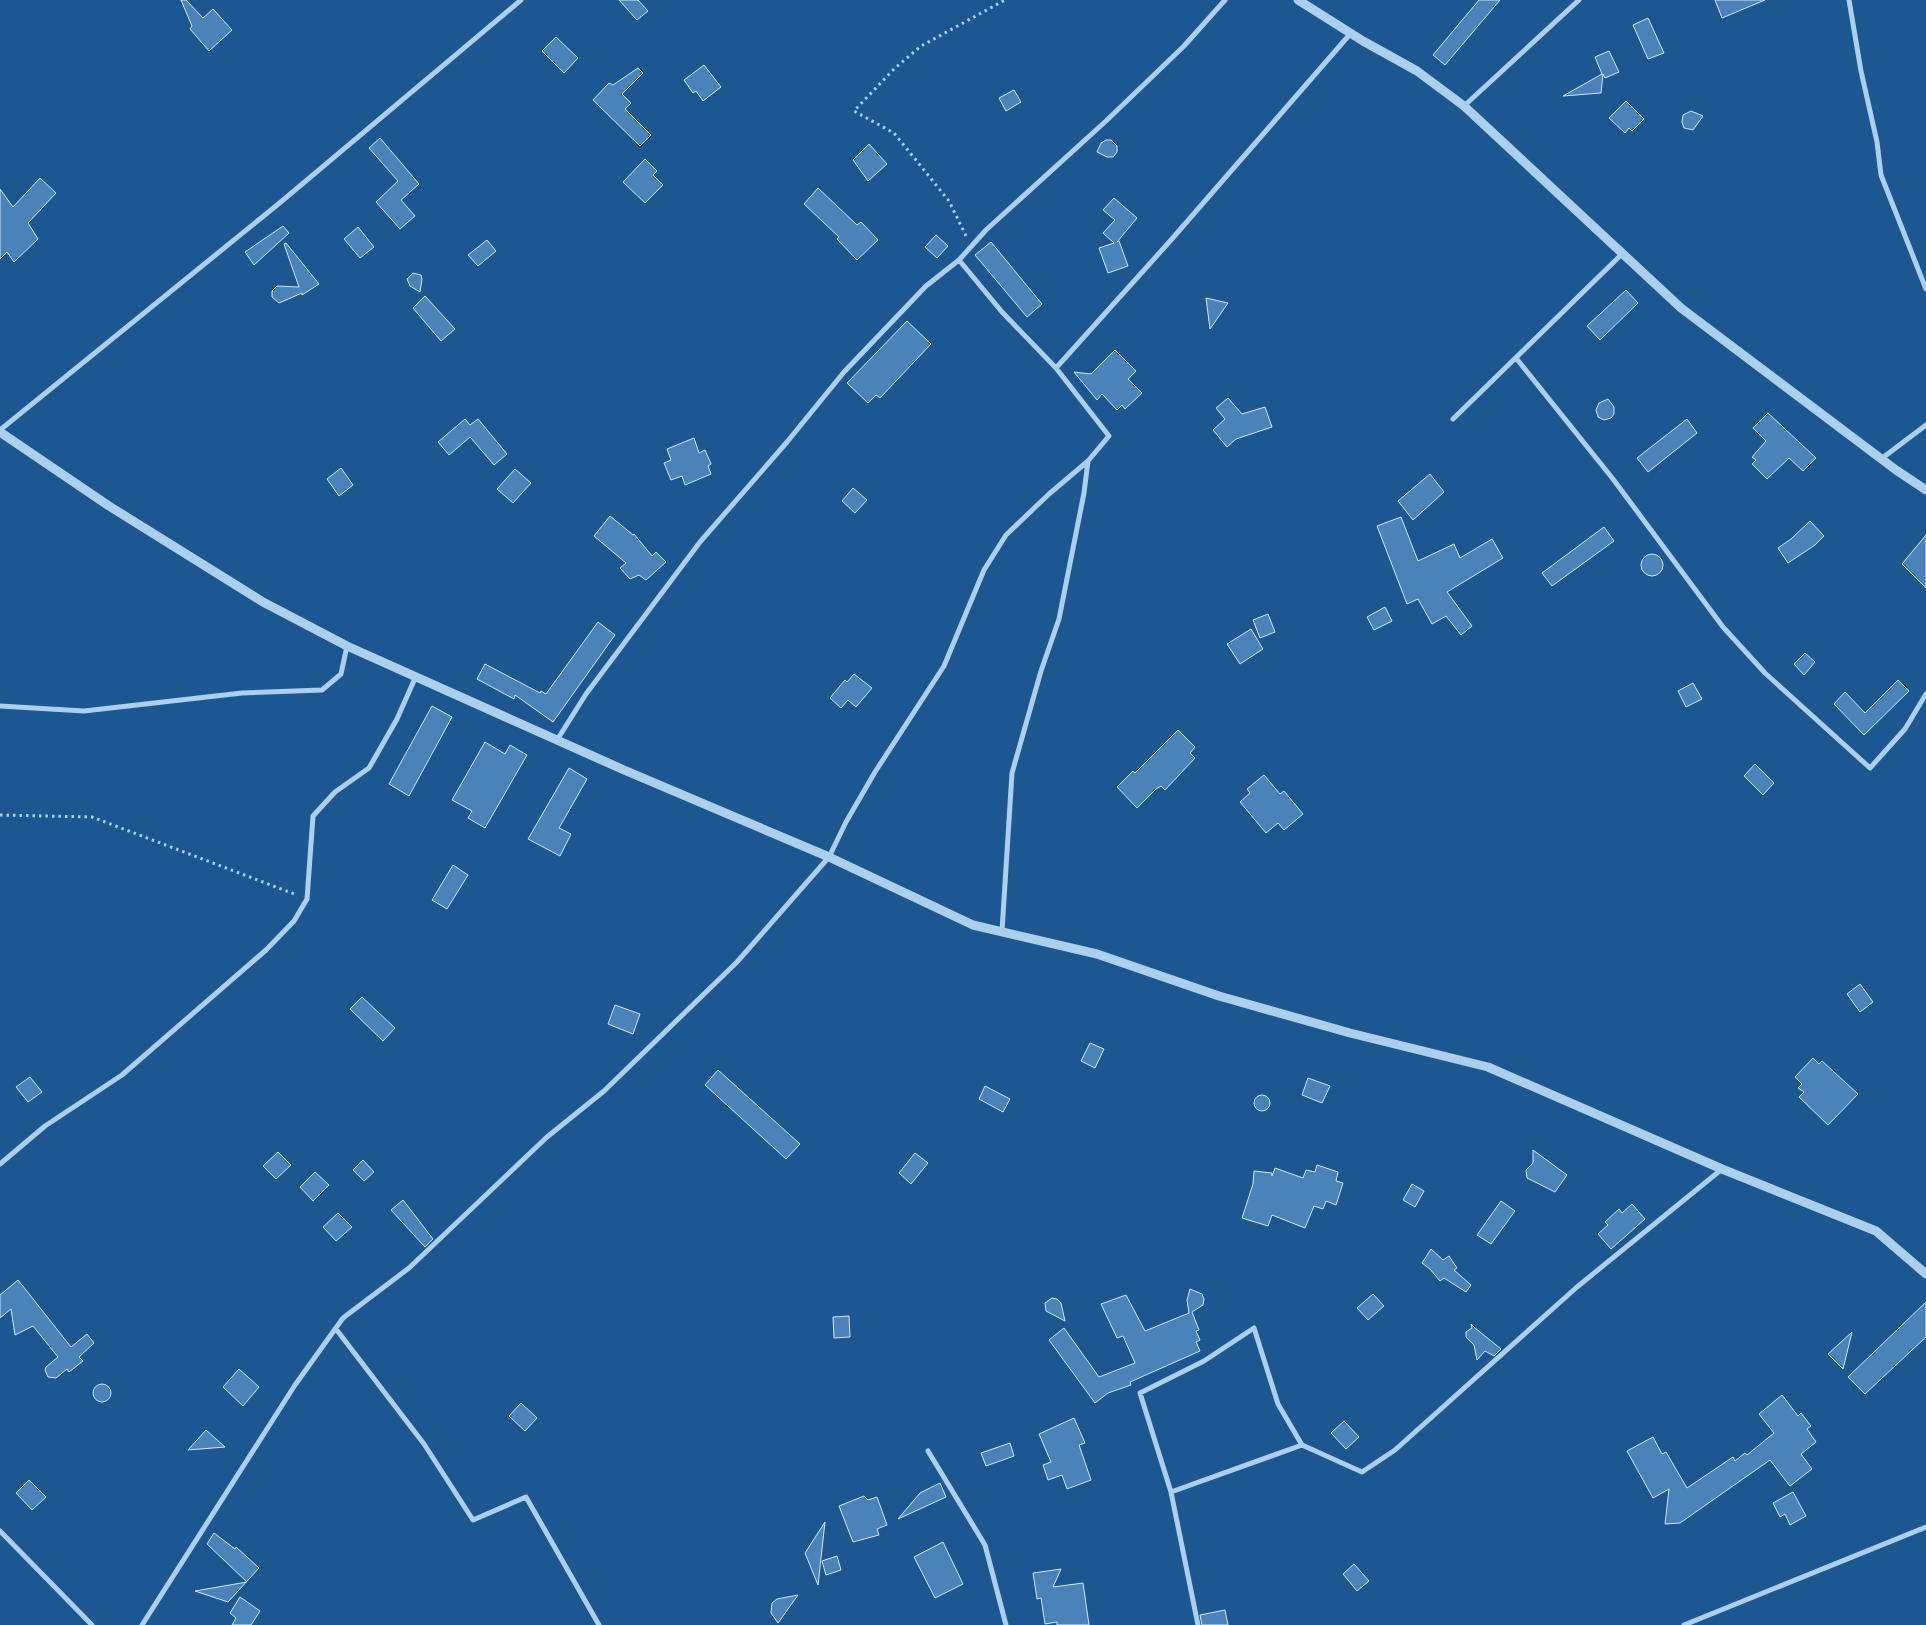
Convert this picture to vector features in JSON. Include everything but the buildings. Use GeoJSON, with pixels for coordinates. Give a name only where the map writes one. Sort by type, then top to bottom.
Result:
{"type":"FeatureCollection","features":[{"type":"Feature","properties":{"kind":"street"},"geometry":{"type":"LineString","coordinates":[[521,0],[282,201],[0,431],[109,506],[263,602],[347,646],[557,740],[829,857],[973,925],[1097,954],[1219,996],[1350,1033],[1488,1067],[1722,1169],[1876,1231],[1926,1274]]}},
{"type":"Feature","properties":{"kind":"street"},"geometry":{"type":"LineString","coordinates":[[557,740],[586,694],[700,542],[787,442],[844,372],[926,286],[959,260],[986,230],[1106,121],[1184,46],[1225,0]]}},
{"type":"Feature","properties":{"kind":"street"},"geometry":{"type":"LineString","coordinates":[[1298,0],[1351,33],[1418,70],[1464,106],[1680,308],[1881,460],[1926,490]]}},
{"type":"Feature","properties":{"kind":"street"},"geometry":{"type":"LineString","coordinates":[[1464,106],[1579,0]]}},
{"type":"Feature","properties":{"kind":"street"},"geometry":{"type":"LineString","coordinates":[[1849,0],[1861,71],[1877,142],[1881,175],[1926,289]]}},
{"type":"Feature","properties":{"kind":"street"},"geometry":{"type":"LineString","coordinates":[[1056,368],[1351,33]]}},
{"type":"Feature","properties":{"kind":"street"},"geometry":{"type":"LineString","coordinates":[[1453,419],[1622,254]]}},
{"type":"Feature","properties":{"kind":"street"},"geometry":{"type":"LineString","coordinates":[[142,1625],[295,1385],[343,1318],[409,1268],[547,1137],[604,1091],[737,962],[829,857],[846,822],[875,772],[944,666],[984,570],[1006,535],[1049,494],[1088,461],[1109,436],[1056,368],[1002,312],[959,260]]}},
{"type":"Feature","properties":{"kind":"street"},"geometry":{"type":"LineString","coordinates":[[1516,358],[1613,479],[1723,627],[1765,673],[1870,768],[1905,729],[1926,694]]}},
{"type":"Feature","properties":{"kind":"street"},"geometry":{"type":"LineString","coordinates":[[1881,460],[1926,425]]}},
{"type":"Feature","properties":{"kind":"street"},"geometry":{"type":"LineString","coordinates":[[1002,931],[1012,773],[1059,619],[1084,494],[1088,461]]}},
{"type":"Feature","properties":{"kind":"street"},"geometry":{"type":"LineString","coordinates":[[0,706],[84,712],[242,693],[322,690],[341,674],[347,646]]}},
{"type":"Feature","properties":{"kind":"street"},"geometry":{"type":"LineString","coordinates":[[0,1164],[45,1126],[122,1075],[266,950],[294,921],[307,899],[313,816],[335,792],[369,768],[397,719],[416,676]]}},
{"type":"Feature","properties":{"kind":"street"},"geometry":{"type":"LineString","coordinates":[[1198,1625],[1171,1492],[1140,1393],[1204,1361],[1254,1328],[1278,1404],[1302,1445],[1362,1472],[1396,1450],[1577,1287],[1722,1169]]}},
{"type":"Feature","properties":{"kind":"street"},"geometry":{"type":"LineString","coordinates":[[336,1329],[424,1444],[473,1520],[526,1497],[599,1625]]}},
{"type":"Feature","properties":{"kind":"street"},"geometry":{"type":"LineString","coordinates":[[1171,1492],[1302,1445]]}},
{"type":"Feature","properties":{"kind":"street"},"geometry":{"type":"LineString","coordinates":[[928,1451],[985,1545],[1006,1625]]}},
{"type":"Feature","properties":{"kind":"street"},"geometry":{"type":"LineString","coordinates":[[1684,1625],[1926,1527]]}},
{"type":"Feature","properties":{"kind":"street"},"geometry":{"type":"LineString","coordinates":[[0,1531],[92,1625]]}},
{"type":"Feature","properties":{"kind":"path"},"geometry":{"type":"LineString","coordinates":[[971,247],[949,201],[894,133],[854,111],[894,69],[921,46],[1005,0]]}},
{"type":"Feature","properties":{"kind":"path"},"geometry":{"type":"LineString","coordinates":[[0,815],[92,817],[307,899]]}}]}
